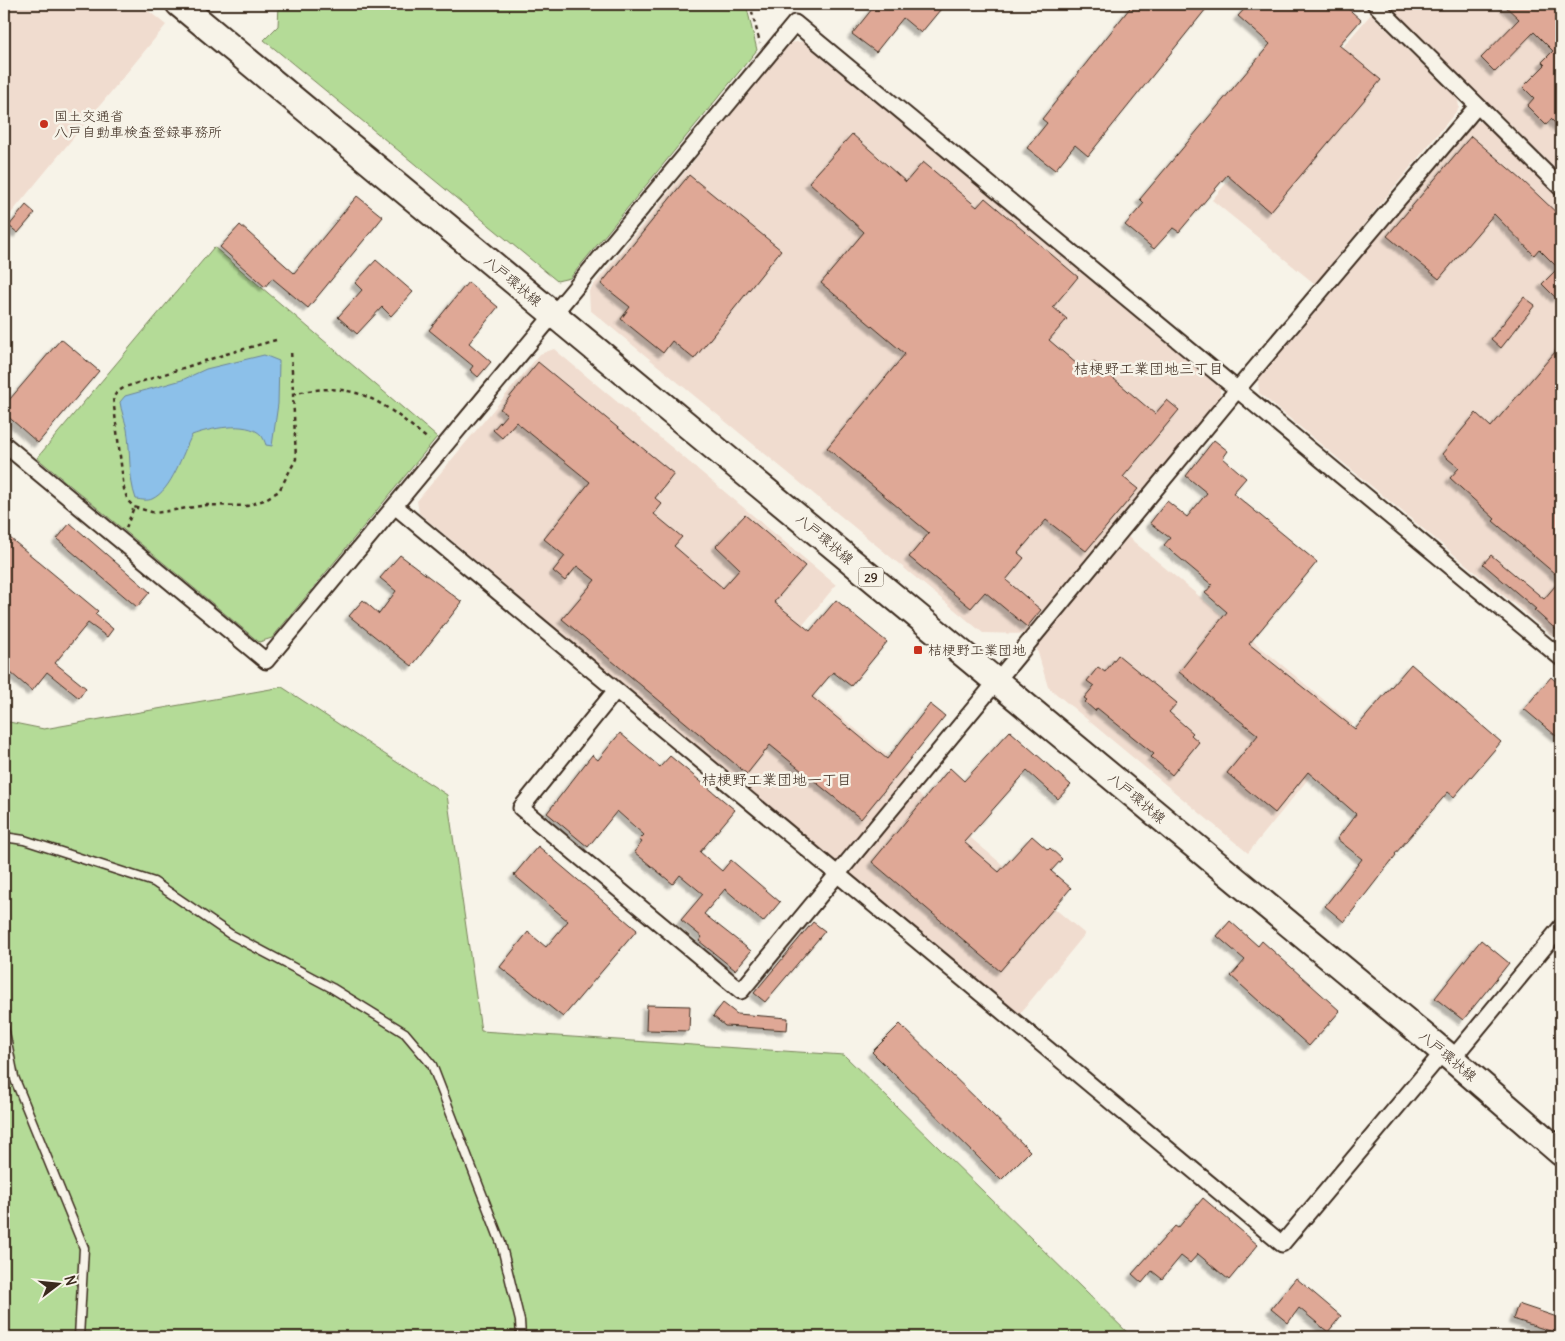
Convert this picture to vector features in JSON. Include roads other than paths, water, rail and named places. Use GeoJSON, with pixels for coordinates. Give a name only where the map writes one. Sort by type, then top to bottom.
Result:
{"type":"FeatureCollection","features":[{"type":"Feature","properties":{"kind":"main road","name":"八戸環状線"},"geometry":{"type":"LineString","coordinates":[[179,4],[1447,1055],[1561,1153]]}},
{"type":"Feature","properties":{"kind":"street"},"geometry":{"type":"LineString","coordinates":[[1375,4],[1561,188]]}},
{"type":"Feature","properties":{"kind":"street"},"geometry":{"type":"LineString","coordinates":[[4,444],[266,661],[396,507],[795,23],[1561,658]]}},
{"type":"Feature","properties":{"kind":"street"},"geometry":{"type":"LineString","coordinates":[[616,690],[521,808],[741,991],[1238,390],[1477,106]]}},
{"type":"Feature","properties":{"kind":"street"},"geometry":{"type":"LineString","coordinates":[[396,507],[1282,1244],[1561,927]]}},
{"type":"Feature","properties":{"kind":"lane"},"geometry":{"type":"LineString","coordinates":[[4,837],[24,840],[154,882],[230,934],[332,988],[405,1033],[432,1065],[501,1243],[520,1321],[521,1337]]}},
{"type":"Feature","properties":{"kind":"lane"},"geometry":{"type":"LineString","coordinates":[[4,1027],[14,1077],[84,1248],[80,1337]]}},
{"type":"Feature","properties":{"kind":"water"},"geometry":{"type":"Polygon","coordinates":[[[264,355],[279,361],[278,404],[272,446],[266,445],[261,435],[255,430],[247,428],[217,428],[192,435],[176,471],[165,488],[150,500],[136,499],[133,491],[127,429],[120,402],[125,396],[182,380],[206,369],[264,355]]]}},
{"type":"Feature","properties":{"kind":"place","name":"国土交通省 八戸自動車検査登録事務所"},"geometry":{"type":"Point","coordinates":[44,124]}},
{"type":"Feature","properties":{"kind":"place","name":"桔梗野工業団地"},"geometry":{"type":"Point","coordinates":[918,650]}},
{"type":"Feature","properties":{"kind":"district","name":"桔梗野工業団地三丁目"},"geometry":{"type":"Point","coordinates":[1149,368]}},
{"type":"Feature","properties":{"kind":"district","name":"桔梗野工業団地一丁目"},"geometry":{"type":"Point","coordinates":[777,779]}}]}
